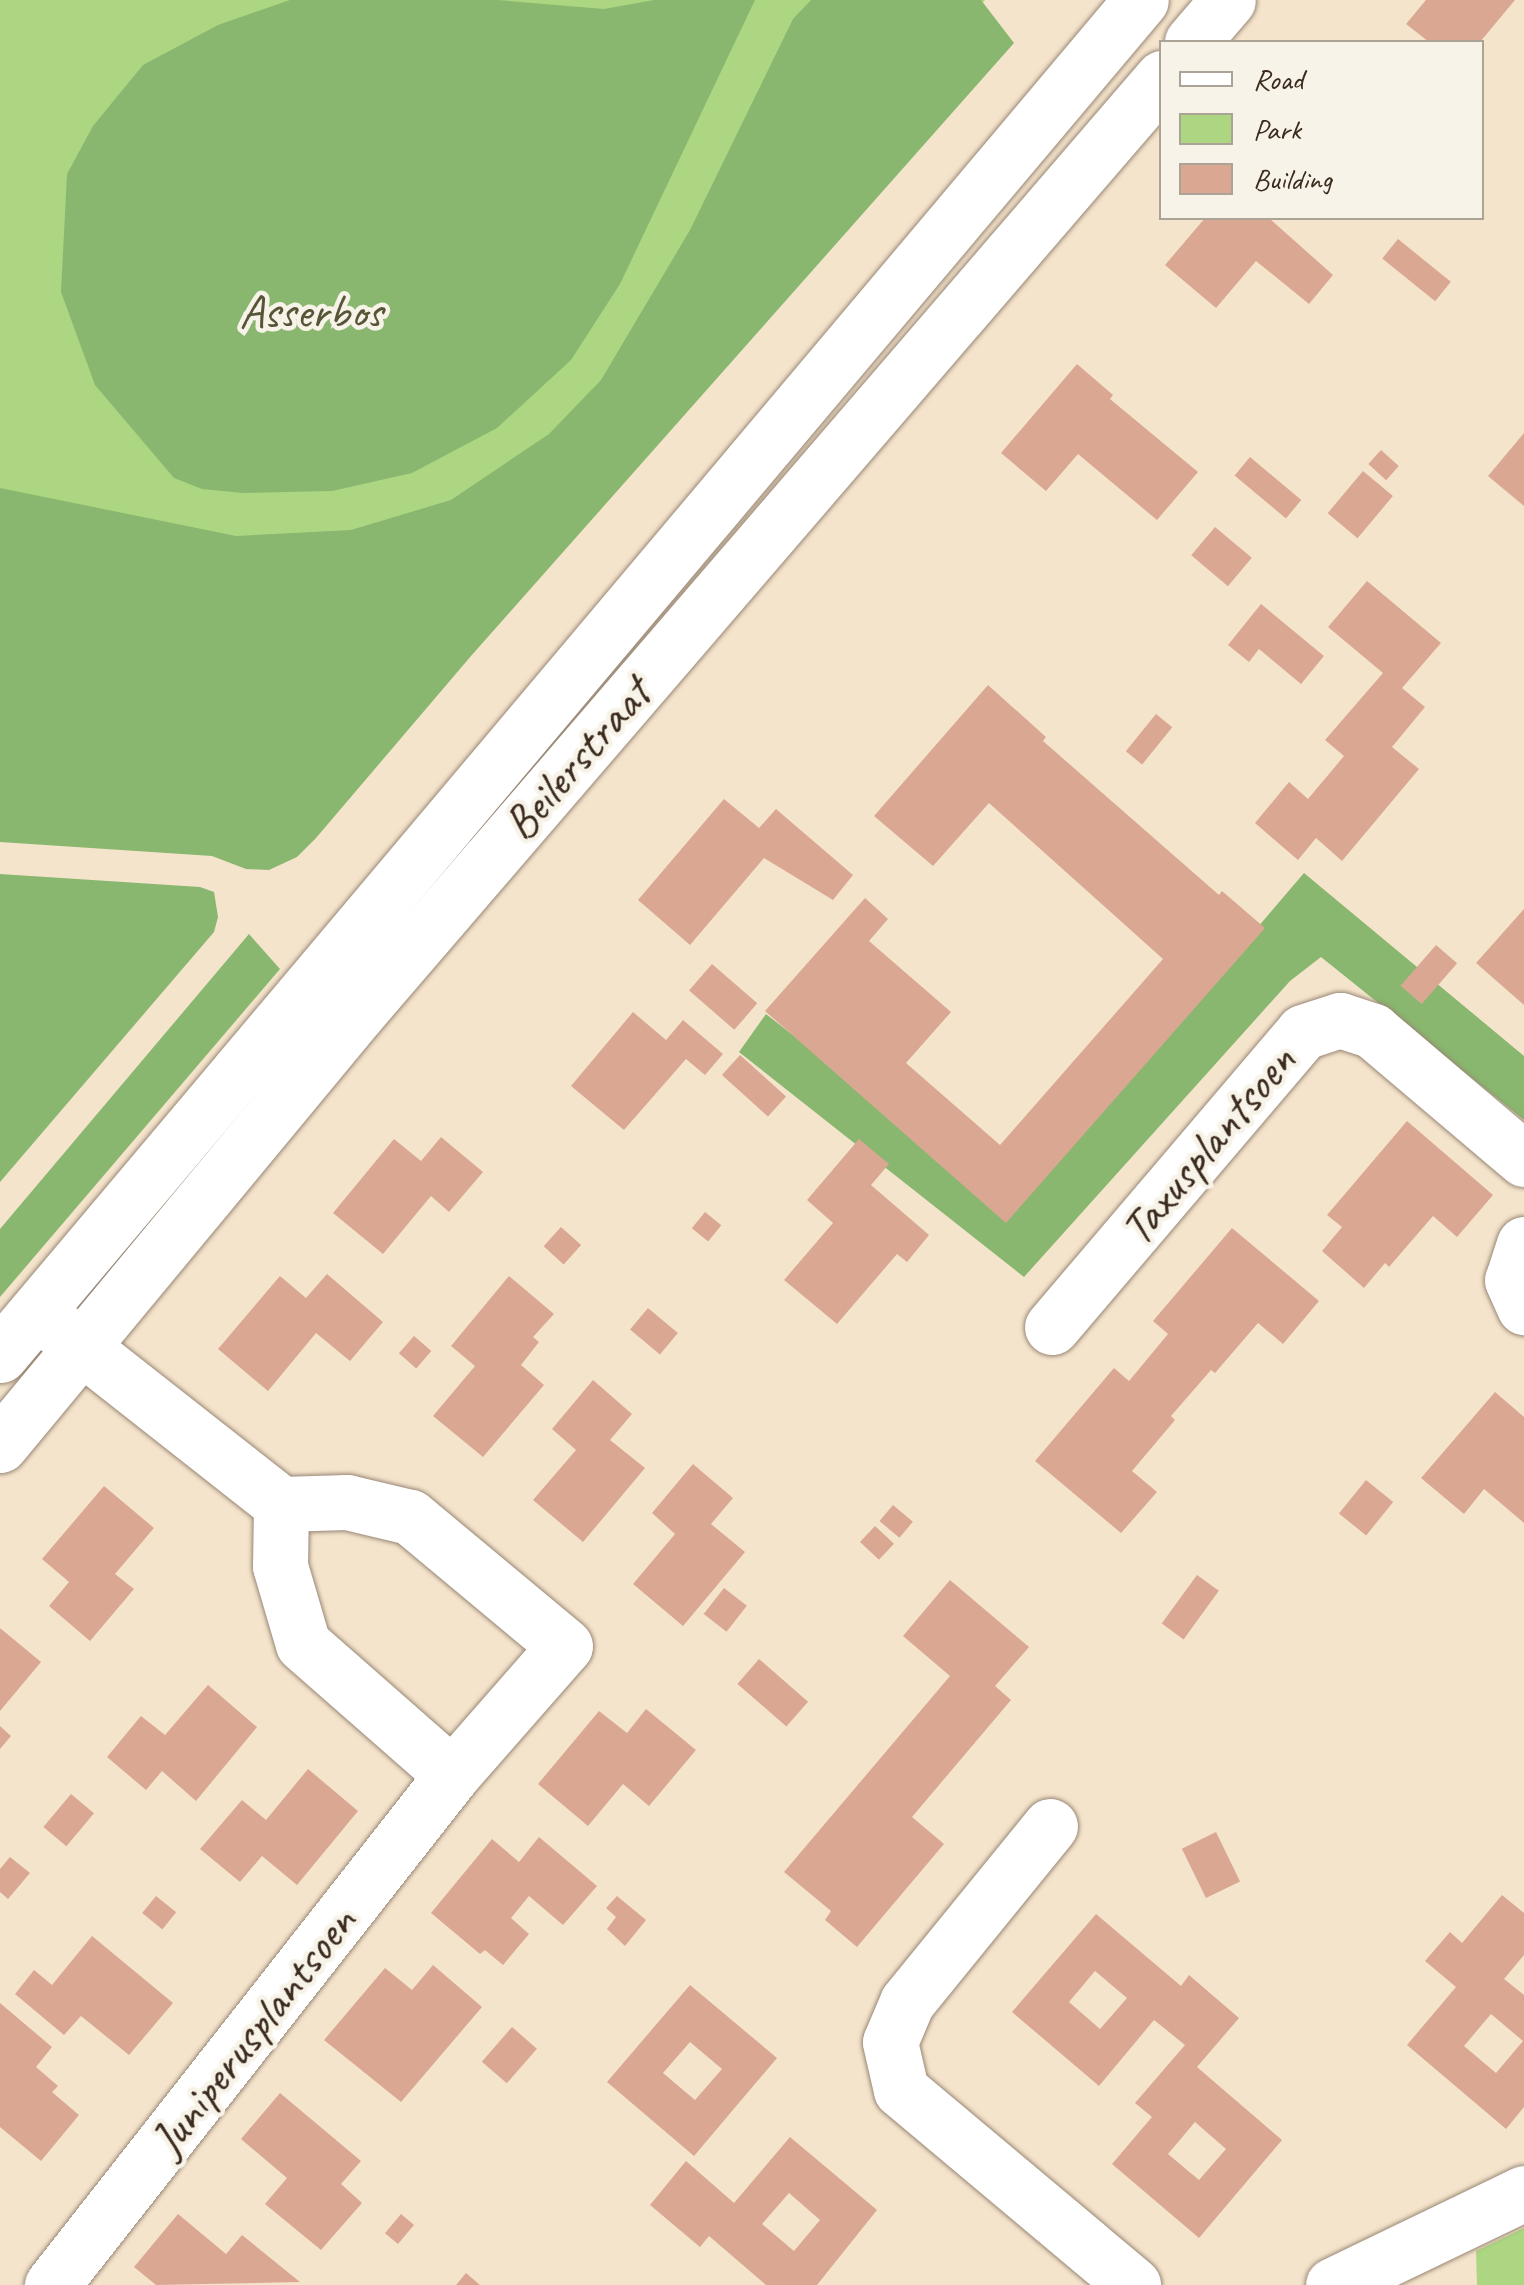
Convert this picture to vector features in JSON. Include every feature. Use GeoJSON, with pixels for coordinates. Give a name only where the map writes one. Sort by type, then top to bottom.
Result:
{"type":"FeatureCollection","features":[{"type":"Feature","properties":{"kind":"street","name":"Beilerstraat"},"geometry":{"type":"LineString","coordinates":[[0,1354],[1141,0]]}},
{"type":"Feature","properties":{"kind":"street"},"geometry":{"type":"LineString","coordinates":[[1194,40],[1228,0]]}},
{"type":"Feature","properties":{"kind":"street","name":"Beilerstraat"},"geometry":{"type":"LineString","coordinates":[[0,1444],[356,1014],[1159,81]]}},
{"type":"Feature","properties":{"kind":"street"},"geometry":{"type":"LineString","coordinates":[[322,971],[356,1014]]}},
{"type":"Feature","properties":{"kind":"street","name":"Taxusplantsoen"},"geometry":{"type":"LineString","coordinates":[[1052,1327],[1304,1032],[1340,1020],[1373,1030],[1524,1159]]}},
{"type":"Feature","properties":{"kind":"street"},"geometry":{"type":"LineString","coordinates":[[1524,1244],[1512,1280],[1524,1307]]}},
{"type":"Feature","properties":{"kind":"street"},"geometry":{"type":"LineString","coordinates":[[36,1312],[281,1504],[280,1566],[303,1644],[452,1775]]}},
{"type":"Feature","properties":{"kind":"street","name":"Juniperusplantsoen"},"geometry":{"type":"LineString","coordinates":[[52,2285],[452,1775],[565,1646],[410,1517],[346,1502],[281,1504]]}},
{"type":"Feature","properties":{"kind":"street"},"geometry":{"type":"LineString","coordinates":[[1050,1826],[907,2002],[890,2042],[901,2090],[1133,2285]]}},
{"type":"Feature","properties":{"kind":"street"},"geometry":{"type":"LineString","coordinates":[[1333,2285],[1426,2265],[1524,2193]]}},
{"type":"Feature","properties":{"kind":"green space","name":"Asserbos"},"geometry":{"type":"Polygon","coordinates":[[[0,0],[985,0],[407,678],[0,807],[0,0]]]}},
{"type":"Feature","properties":{"kind":"green space"},"geometry":{"type":"Polygon","coordinates":[[[290,0],[497,0],[604,9],[654,0],[755,0],[620,284],[571,360],[497,428],[412,473],[332,491],[243,493],[202,489],[174,478],[95,385],[61,292],[67,174],[93,126],[143,65],[218,25],[290,0]]]}},
{"type":"Feature","properties":{"kind":"green space"},"geometry":{"type":"Polygon","coordinates":[[[811,0],[981,0],[1014,43],[471,656],[316,838],[297,857],[269,870],[246,869],[212,856],[0,842],[0,488],[236,536],[351,530],[451,500],[549,434],[601,380],[690,230],[793,19],[811,0]]]}},
{"type":"Feature","properties":{"kind":"green space"},"geometry":{"type":"Polygon","coordinates":[[[1304,873],[1524,1056],[1524,1120],[1321,957],[1290,981],[1024,1277],[739,1052],[766,1014],[1016,1210],[1304,873]]]}},
{"type":"Feature","properties":{"kind":"green space"},"geometry":{"type":"Polygon","coordinates":[[[0,874],[200,887],[214,892],[218,917],[214,932],[0,1182],[0,874]]]}},
{"type":"Feature","properties":{"kind":"green space"},"geometry":{"type":"Polygon","coordinates":[[[249,934],[280,969],[0,1297],[0,1229],[249,934]]]}},
{"type":"Feature","properties":{"kind":"green space"},"geometry":{"type":"Polygon","coordinates":[[[1524,2228],[1524,2285],[1477,2285],[1476,2251],[1524,2228]]]}},
{"type":"Feature","properties":{"kind":"building"},"geometry":{"type":"Polygon","coordinates":[[[1426,0],[1515,0],[1482,40],[1426,40],[1406,24],[1426,0]]]}},
{"type":"Feature","properties":{"kind":"building"},"geometry":{"type":"Polygon","coordinates":[[[1203,220],[1271,220],[1333,275],[1309,304],[1256,261],[1216,308],[1165,265],[1203,220]]]}},
{"type":"Feature","properties":{"kind":"building"},"geometry":{"type":"Polygon","coordinates":[[[1398,239],[1451,282],[1435,301],[1382,258],[1398,239]]]}},
{"type":"Feature","properties":{"kind":"building"},"geometry":{"type":"Polygon","coordinates":[[[1077,364],[1113,395],[1110,399],[1198,472],[1157,520],[1078,454],[1046,491],[1001,453],[1077,364]]]}},
{"type":"Feature","properties":{"kind":"building"},"geometry":{"type":"Polygon","coordinates":[[[1524,433],[1524,506],[1488,476],[1524,433]]]}},
{"type":"Feature","properties":{"kind":"building"},"geometry":{"type":"Polygon","coordinates":[[[1381,450],[1399,466],[1386,480],[1368,464],[1381,450]]]}},
{"type":"Feature","properties":{"kind":"building"},"geometry":{"type":"Polygon","coordinates":[[[1250,457],[1301,500],[1286,518],[1235,475],[1250,457]]]}},
{"type":"Feature","properties":{"kind":"building"},"geometry":{"type":"Polygon","coordinates":[[[1363,471],[1393,496],[1358,538],[1328,513],[1363,471]]]}},
{"type":"Feature","properties":{"kind":"building"},"geometry":{"type":"Polygon","coordinates":[[[1215,527],[1252,558],[1228,586],[1191,555],[1215,527]]]}},
{"type":"Feature","properties":{"kind":"building"},"geometry":{"type":"Polygon","coordinates":[[[1367,581],[1441,643],[1402,688],[1425,707],[1392,747],[1419,769],[1342,861],[1316,838],[1298,860],[1255,823],[1289,782],[1308,799],[1344,756],[1325,740],[1383,673],[1328,627],[1367,581]]]}},
{"type":"Feature","properties":{"kind":"building"},"geometry":{"type":"Polygon","coordinates":[[[1261,604],[1324,656],[1301,684],[1259,649],[1249,662],[1228,645],[1261,604]]]}},
{"type":"Feature","properties":{"kind":"building"},"geometry":{"type":"Polygon","coordinates":[[[988,685],[1046,737],[1043,741],[1219,895],[1222,891],[1265,928],[1006,1223],[765,1011],[865,898],[888,919],[869,941],[951,1012],[906,1063],[1000,1145],[1163,959],[989,803],[933,866],[874,816],[988,685]]]}},
{"type":"Feature","properties":{"kind":"building"},"geometry":{"type":"Polygon","coordinates":[[[1156,714],[1172,727],[1142,765],[1126,751],[1156,714]]]}},
{"type":"Feature","properties":{"kind":"building"},"geometry":{"type":"Polygon","coordinates":[[[724,799],[759,828],[776,809],[853,875],[833,900],[764,858],[690,945],[638,900],[724,799]]]}},
{"type":"Feature","properties":{"kind":"building"},"geometry":{"type":"Polygon","coordinates":[[[1524,909],[1524,1005],[1476,963],[1524,909]]]}},
{"type":"Feature","properties":{"kind":"building"},"geometry":{"type":"Polygon","coordinates":[[[1436,945],[1457,963],[1422,1004],[1401,986],[1436,945]]]}},
{"type":"Feature","properties":{"kind":"building"},"geometry":{"type":"Polygon","coordinates":[[[712,964],[757,1003],[734,1030],[689,990],[712,964]]]}},
{"type":"Feature","properties":{"kind":"building"},"geometry":{"type":"Polygon","coordinates":[[[633,1012],[666,1040],[683,1020],[723,1054],[705,1075],[686,1059],[624,1130],[571,1086],[633,1012]]]}},
{"type":"Feature","properties":{"kind":"building"},"geometry":{"type":"Polygon","coordinates":[[[740,1055],[786,1096],[768,1117],[722,1075],[740,1055]]]}},
{"type":"Feature","properties":{"kind":"building"},"geometry":{"type":"Polygon","coordinates":[[[1407,1121],[1493,1195],[1457,1237],[1433,1216],[1389,1267],[1385,1263],[1364,1288],[1322,1251],[1342,1227],[1327,1215],[1407,1121]]]}},
{"type":"Feature","properties":{"kind":"building"},"geometry":{"type":"Polygon","coordinates":[[[441,1137],[483,1172],[449,1212],[431,1196],[383,1254],[333,1213],[394,1139],[421,1161],[441,1137]]]}},
{"type":"Feature","properties":{"kind":"building"},"geometry":{"type":"Polygon","coordinates":[[[859,1139],[889,1164],[871,1185],[929,1235],[907,1262],[897,1254],[837,1324],[784,1280],[833,1223],[807,1200],[859,1139]]]}},
{"type":"Feature","properties":{"kind":"building"},"geometry":{"type":"Polygon","coordinates":[[[705,1212],[721,1225],[708,1242],[692,1228],[705,1212]]]}},
{"type":"Feature","properties":{"kind":"building"},"geometry":{"type":"Polygon","coordinates":[[[561,1227],[581,1245],[564,1264],[544,1246],[561,1227]]]}},
{"type":"Feature","properties":{"kind":"building"},"geometry":{"type":"Polygon","coordinates":[[[1232,1228],[1319,1301],[1283,1344],[1258,1323],[1171,1416],[1175,1420],[1132,1471],[1157,1492],[1121,1533],[1035,1461],[1114,1368],[1129,1381],[1168,1334],[1153,1321],[1232,1228]]]}},
{"type":"Feature","properties":{"kind":"building"},"geometry":{"type":"Polygon","coordinates":[[[327,1274],[383,1322],[350,1361],[316,1333],[268,1391],[218,1349],[280,1276],[306,1298],[327,1274]]]}},
{"type":"Feature","properties":{"kind":"building"},"geometry":{"type":"Polygon","coordinates":[[[509,1276],[554,1314],[533,1337],[539,1342],[521,1365],[544,1385],[483,1457],[433,1416],[475,1366],[451,1346],[509,1276]]]}},
{"type":"Feature","properties":{"kind":"building"},"geometry":{"type":"Polygon","coordinates":[[[648,1308],[678,1333],[660,1355],[630,1329],[648,1308]]]}},
{"type":"Feature","properties":{"kind":"building"},"geometry":{"type":"Polygon","coordinates":[[[414,1336],[431,1351],[416,1368],[399,1353],[414,1336]]]}},
{"type":"Feature","properties":{"kind":"building"},"geometry":{"type":"Polygon","coordinates":[[[593,1380],[632,1414],[610,1440],[645,1468],[583,1542],[533,1500],[576,1450],[552,1429],[593,1380]]]}},
{"type":"Feature","properties":{"kind":"building"},"geometry":{"type":"Polygon","coordinates":[[[1495,1392],[1524,1417],[1524,1523],[1484,1489],[1464,1514],[1421,1478],[1495,1392]]]}},
{"type":"Feature","properties":{"kind":"building"},"geometry":{"type":"Polygon","coordinates":[[[693,1464],[733,1498],[711,1524],[745,1552],[683,1626],[633,1584],[675,1534],[652,1513],[693,1464]]]}},
{"type":"Feature","properties":{"kind":"building"},"geometry":{"type":"Polygon","coordinates":[[[1366,1480],[1393,1502],[1366,1535],[1339,1513],[1366,1480]]]}},
{"type":"Feature","properties":{"kind":"building"},"geometry":{"type":"Polygon","coordinates":[[[104,1486],[154,1528],[115,1574],[134,1589],[90,1641],[49,1606],[69,1582],[42,1559],[104,1486]]]}},
{"type":"Feature","properties":{"kind":"building"},"geometry":{"type":"Polygon","coordinates":[[[893,1505],[913,1522],[899,1538],[880,1521],[893,1505]]]}},
{"type":"Feature","properties":{"kind":"building"},"geometry":{"type":"Polygon","coordinates":[[[875,1526],[894,1544],[879,1560],[860,1542],[875,1526]]]}},
{"type":"Feature","properties":{"kind":"building"},"geometry":{"type":"Polygon","coordinates":[[[1197,1575],[1219,1591],[1184,1639],[1162,1624],[1197,1575]]]}},
{"type":"Feature","properties":{"kind":"building"},"geometry":{"type":"Polygon","coordinates":[[[950,1580],[1029,1647],[995,1686],[1011,1700],[912,1817],[944,1844],[857,1947],[825,1920],[831,1911],[784,1872],[950,1676],[903,1636],[950,1580]]]}},
{"type":"Feature","properties":{"kind":"building"},"geometry":{"type":"Polygon","coordinates":[[[724,1588],[747,1606],[727,1632],[704,1614],[724,1588]]]}},
{"type":"Feature","properties":{"kind":"building"},"geometry":{"type":"Polygon","coordinates":[[[0,1628],[41,1662],[0,1711],[0,1628]]]}},
{"type":"Feature","properties":{"kind":"building"},"geometry":{"type":"Polygon","coordinates":[[[759,1659],[808,1702],[786,1727],[737,1684],[759,1659]]]}},
{"type":"Feature","properties":{"kind":"building"},"geometry":{"type":"Polygon","coordinates":[[[208,1685],[257,1727],[196,1801],[162,1771],[146,1790],[107,1757],[141,1716],[165,1735],[208,1685]]]}},
{"type":"Feature","properties":{"kind":"building"},"geometry":{"type":"Polygon","coordinates":[[[646,1709],[696,1750],[649,1806],[623,1784],[588,1826],[538,1784],[599,1711],[627,1733],[646,1709]]]}},
{"type":"Feature","properties":{"kind":"building"},"geometry":{"type":"Polygon","coordinates":[[[0,1726],[11,1736],[0,1749],[0,1726]]]}},
{"type":"Feature","properties":{"kind":"building"},"geometry":{"type":"Polygon","coordinates":[[[308,1769],[358,1811],[297,1885],[262,1856],[240,1882],[200,1849],[242,1800],[266,1820],[308,1769]]]}},
{"type":"Feature","properties":{"kind":"building"},"geometry":{"type":"Polygon","coordinates":[[[71,1794],[94,1813],[66,1846],[43,1827],[71,1794]]]}},
{"type":"Feature","properties":{"kind":"building"},"geometry":{"type":"Polygon","coordinates":[[[1216,1832],[1240,1881],[1206,1898],[1182,1849],[1216,1832]]]}},
{"type":"Feature","properties":{"kind":"building"},"geometry":{"type":"Polygon","coordinates":[[[539,1837],[597,1886],[563,1925],[529,1896],[511,1918],[529,1934],[503,1965],[485,1950],[480,1954],[431,1913],[492,1839],[519,1862],[539,1837]]]}},
{"type":"Feature","properties":{"kind":"building"},"geometry":{"type":"Polygon","coordinates":[[[10,1857],[30,1873],[8,1899],[0,1892],[0,1869],[10,1857]]]}},
{"type":"Feature","properties":{"kind":"building"},"geometry":{"type":"Polygon","coordinates":[[[1502,1895],[1524,1913],[1524,1955],[1504,1979],[1524,1995],[1524,2107],[1506,2129],[1407,2045],[1456,1987],[1425,1961],[1450,1932],[1462,1943],[1502,1895]],[[1491,2014],[1464,2046],[1496,2073],[1523,2041],[1491,2014]]]}},
{"type":"Feature","properties":{"kind":"building"},"geometry":{"type":"Polygon","coordinates":[[[156,1896],[176,1912],[162,1929],[142,1913],[156,1896]]]}},
{"type":"Feature","properties":{"kind":"building"},"geometry":{"type":"Polygon","coordinates":[[[617,1896],[646,1920],[625,1946],[607,1929],[616,1917],[606,1908],[617,1896]]]}},
{"type":"Feature","properties":{"kind":"building"},"geometry":{"type":"Polygon","coordinates":[[[1096,1914],[1181,1986],[1189,1975],[1239,2018],[1197,2067],[1282,2140],[1199,2238],[1112,2164],[1152,2117],[1135,2103],[1185,2045],[1154,2020],[1099,2086],[1012,2012],[1096,1914]],[[1095,1971],[1069,2002],[1100,2029],[1127,1998],[1095,1971]],[[1195,2122],[1168,2154],[1199,2180],[1226,2149],[1195,2122]]]}},
{"type":"Feature","properties":{"kind":"building"},"geometry":{"type":"Polygon","coordinates":[[[92,1936],[173,2003],[129,2055],[81,2016],[64,2035],[15,1994],[34,1970],[52,1985],[92,1936]]]}},
{"type":"Feature","properties":{"kind":"building"},"geometry":{"type":"Polygon","coordinates":[[[433,1965],[482,2007],[401,2102],[324,2040],[385,1968],[412,1990],[433,1965]]]}},
{"type":"Feature","properties":{"kind":"building"},"geometry":{"type":"Polygon","coordinates":[[[690,1985],[777,2058],[694,2156],[607,2082],[690,1985]],[[690,2042],[663,2073],[695,2100],[722,2069],[690,2042]]]}},
{"type":"Feature","properties":{"kind":"building"},"geometry":{"type":"Polygon","coordinates":[[[0,2003],[52,2047],[36,2067],[58,2086],[52,2092],[79,2115],[41,2161],[0,2127],[0,2003]]]}},
{"type":"Feature","properties":{"kind":"building"},"geometry":{"type":"Polygon","coordinates":[[[512,2027],[537,2049],[507,2083],[482,2062],[512,2027]]]}},
{"type":"Feature","properties":{"kind":"building"},"geometry":{"type":"Polygon","coordinates":[[[280,2093],[361,2161],[341,2184],[362,2203],[321,2250],[265,2204],[287,2178],[241,2139],[280,2093]]]}},
{"type":"Feature","properties":{"kind":"building"},"geometry":{"type":"Polygon","coordinates":[[[790,2137],[877,2210],[817,2285],[766,2285],[709,2236],[700,2247],[650,2205],[686,2161],[734,2203],[790,2137]],[[789,2193],[762,2224],[794,2251],[820,2220],[789,2193]]]}},
{"type":"Feature","properties":{"kind":"building"},"geometry":{"type":"Polygon","coordinates":[[[178,2214],[226,2254],[242,2235],[300,2282],[156,2285],[134,2267],[178,2214]]]}},
{"type":"Feature","properties":{"kind":"building"},"geometry":{"type":"Polygon","coordinates":[[[401,2214],[414,2225],[398,2244],[385,2233],[401,2214]]]}},
{"type":"Feature","properties":{"kind":"building"},"geometry":{"type":"Polygon","coordinates":[[[466,2273],[480,2285],[456,2285],[466,2273]]]}}]}
